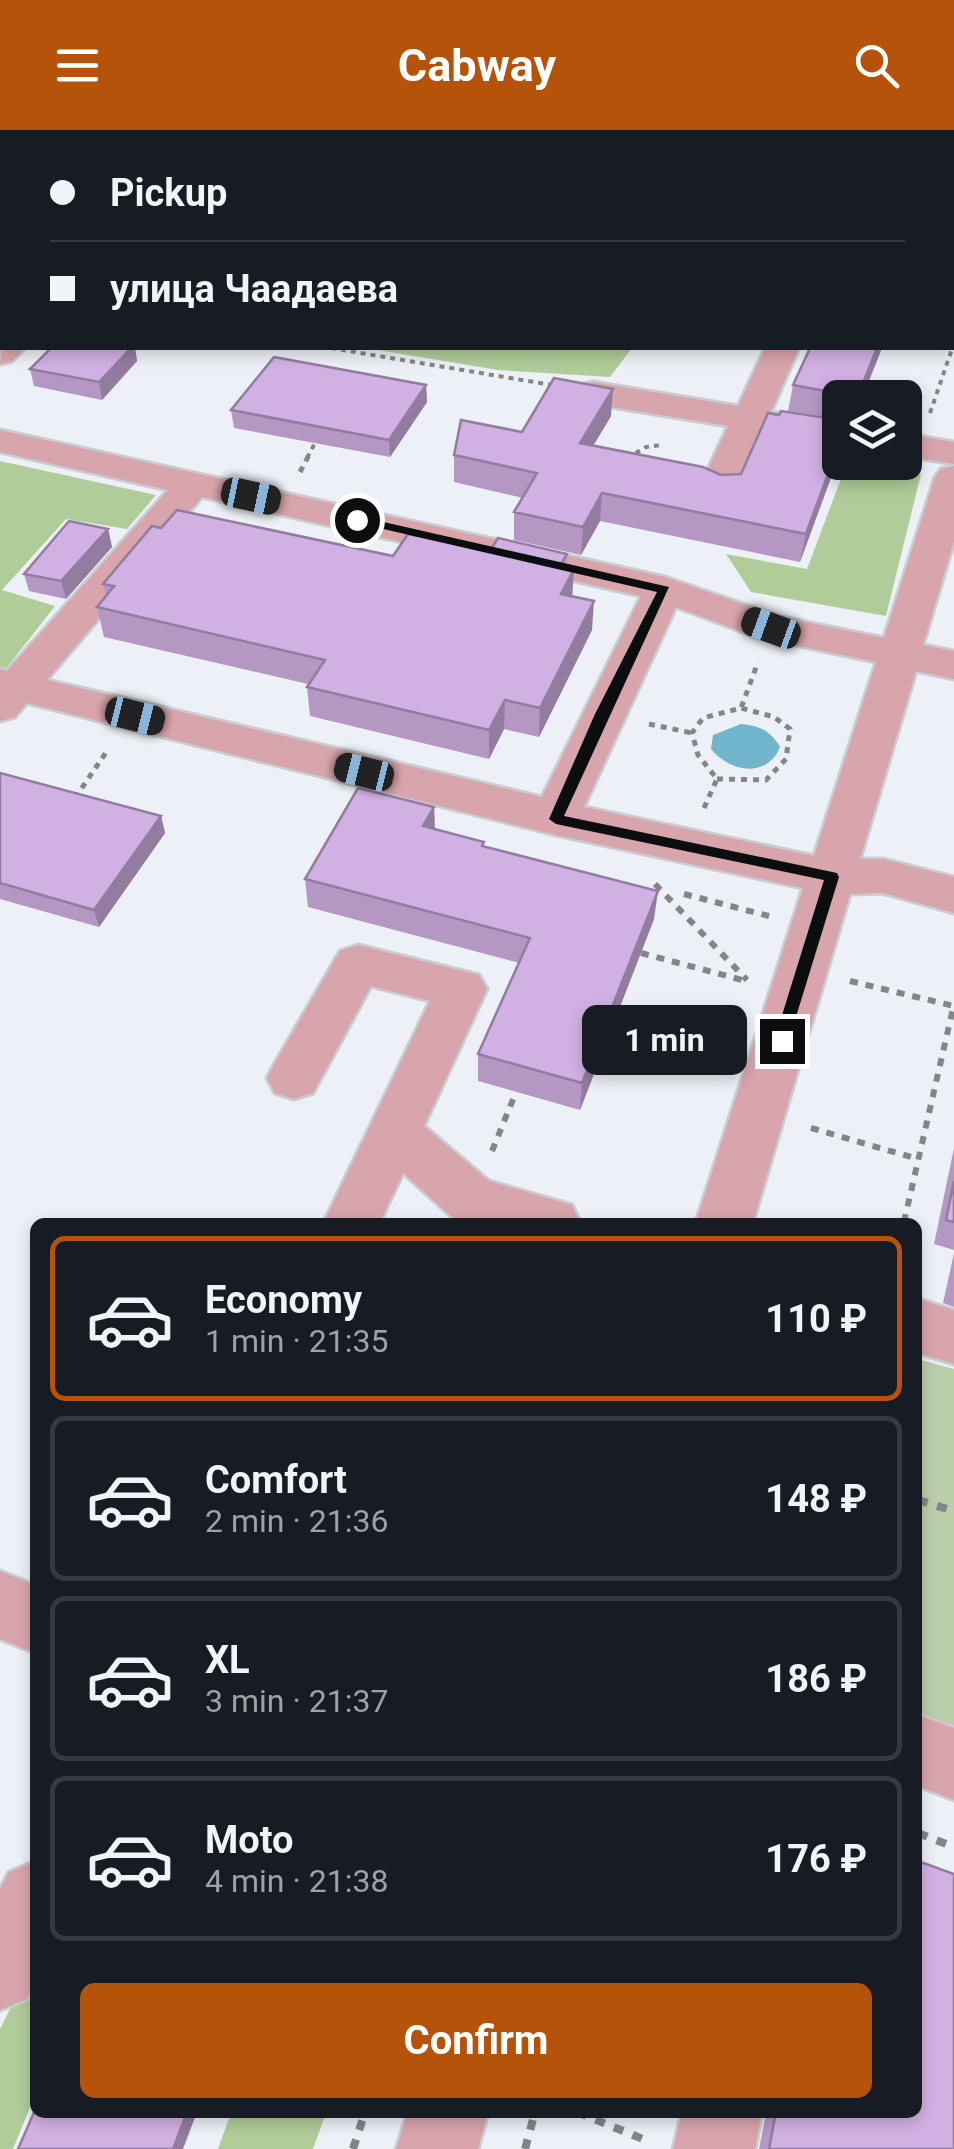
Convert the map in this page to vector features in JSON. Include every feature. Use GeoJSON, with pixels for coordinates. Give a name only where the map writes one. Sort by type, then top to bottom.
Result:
{"type":"FeatureCollection","features":[{"type":"Feature","properties":{"kind":"street"},"geometry":{"type":"LineString","coordinates":[[718,488],[781,350]]}},
{"type":"Feature","properties":{"kind":"street"},"geometry":{"type":"LineString","coordinates":[[593,392],[745,426],[822,432]]}},
{"type":"Feature","properties":{"kind":"street"},"geometry":{"type":"LineString","coordinates":[[0,440],[664,590],[771,628],[954,665]]}},
{"type":"Feature","properties":{"kind":"street"},"geometry":{"type":"LineString","coordinates":[[922,448],[954,454]]}},
{"type":"Feature","properties":{"kind":"street"},"geometry":{"type":"LineString","coordinates":[[726,1218],[954,477]]}},
{"type":"Feature","properties":{"kind":"street"},"geometry":{"type":"LineString","coordinates":[[7,693],[193,484]]}},
{"type":"Feature","properties":{"kind":"street"},"geometry":{"type":"LineString","coordinates":[[556,819],[594,730],[664,590]]}},
{"type":"Feature","properties":{"kind":"street"},"geometry":{"type":"LineString","coordinates":[[7,693],[135,716],[620,834],[832,877],[882,876],[954,894]]}},
{"type":"Feature","properties":{"kind":"street"},"geometry":{"type":"LineString","coordinates":[[294,1078],[358,964],[461,989],[354,1218]]}},
{"type":"Feature","properties":{"kind":"street"},"geometry":{"type":"LineString","coordinates":[[394,1133],[472,1200],[537,1218]]}},
{"type":"Feature","properties":{"kind":"street"},"geometry":{"type":"LineString","coordinates":[[922,1327],[954,1337]]}},
{"type":"Feature","properties":{"kind":"street"},"geometry":{"type":"LineString","coordinates":[[0,1605],[30,1617]]}},
{"type":"Feature","properties":{"kind":"street"},"geometry":{"type":"LineString","coordinates":[[922,1752],[954,1764]]}},
{"type":"Feature","properties":{"kind":"street"},"geometry":{"type":"LineString","coordinates":[[0,1972],[30,1909]]}},
{"type":"Feature","properties":{"kind":"street"},"geometry":{"type":"LineString","coordinates":[[437,2149],[446,2118]]}},
{"type":"Feature","properties":{"kind":"street"},"geometry":{"type":"LineString","coordinates":[[714,2149],[721,2118]]}},
{"type":"Feature","properties":{"kind":"path"},"geometry":{"type":"LineString","coordinates":[[343,350],[593,392]]}},
{"type":"Feature","properties":{"kind":"path"},"geometry":{"type":"LineString","coordinates":[[614,466],[646,448],[745,426]]}},
{"type":"Feature","properties":{"kind":"path"},"geometry":{"type":"LineString","coordinates":[[740,708],[771,628]]}},
{"type":"Feature","properties":{"kind":"path"},"geometry":{"type":"LineString","coordinates":[[740,708],[774,717],[790,729],[786,759],[766,780],[717,779],[698,755],[692,733],[703,718],[740,708]]}},
{"type":"Feature","properties":{"kind":"path"},"geometry":{"type":"LineString","coordinates":[[68,807],[135,716]]}},
{"type":"Feature","properties":{"kind":"path"},"geometry":{"type":"LineString","coordinates":[[686,848],[717,779]]}},
{"type":"Feature","properties":{"kind":"path"},"geometry":{"type":"LineString","coordinates":[[620,834],[656,886],[748,981],[640,953]]}},
{"type":"Feature","properties":{"kind":"path"},"geometry":{"type":"LineString","coordinates":[[905,1218],[954,1004]]}},
{"type":"Feature","properties":{"kind":"path"},"geometry":{"type":"LineString","coordinates":[[811,1128],[918,1159]]}},
{"type":"Feature","properties":{"kind":"path"},"geometry":{"type":"LineString","coordinates":[[922,1501],[954,1512]]}},
{"type":"Feature","properties":{"kind":"path"},"geometry":{"type":"LineString","coordinates":[[922,1835],[954,1847]]}},
{"type":"Feature","properties":{"kind":"path"},"geometry":{"type":"LineString","coordinates":[[353,2149],[363,2118]]}},
{"type":"Feature","properties":{"kind":"path"},"geometry":{"type":"LineString","coordinates":[[525,2149],[533,2118]]}},
{"type":"Feature","properties":{"kind":"path"},"geometry":{"type":"LineString","coordinates":[[592,2118],[668,2149]]}},
{"type":"Feature","properties":{"kind":"green space"},"geometry":{"type":"Polygon","coordinates":[[[378,350],[630,350],[610,377],[498,370],[378,350]]]}},
{"type":"Feature","properties":{"kind":"green space"},"geometry":{"type":"Polygon","coordinates":[[[0,461],[156,495],[127,529],[66,519],[2,590],[55,606],[5,670],[0,668],[0,461]]]}},
{"type":"Feature","properties":{"kind":"green space"},"geometry":{"type":"Polygon","coordinates":[[[841,480],[920,480],[886,616],[751,592],[726,554],[807,569],[841,480]]]}},
{"type":"Feature","properties":{"kind":"green space"},"geometry":{"type":"Polygon","coordinates":[[[922,1360],[954,1369],[954,1744],[922,1732],[922,1360]]]}},
{"type":"Feature","properties":{"kind":"green space"},"geometry":{"type":"Polygon","coordinates":[[[30,1969],[30,2107],[13,2149],[0,2149],[0,2029],[30,1969]]]}},
{"type":"Feature","properties":{"kind":"green space"},"geometry":{"type":"Polygon","coordinates":[[[229,2118],[324,2118],[313,2149],[218,2149],[229,2118]]]}},
{"type":"Feature","properties":{"kind":"water"},"geometry":{"type":"Polygon","coordinates":[[[741,724],[764,730],[780,747],[766,764],[757,768],[737,767],[711,749],[713,735],[741,724]]]}},
{"type":"Feature","properties":{"kind":"building"},"geometry":{"type":"Polygon","coordinates":[[[49,350],[129,350],[99,382],[30,369],[49,350]]]}},
{"type":"Feature","properties":{"kind":"building"},"geometry":{"type":"Polygon","coordinates":[[[809,350],[876,350],[864,380],[822,380],[822,390],[793,385],[809,350]]]}},
{"type":"Feature","properties":{"kind":"building"},"geometry":{"type":"Polygon","coordinates":[[[274,357],[426,385],[389,440],[231,410],[274,357]]]}},
{"type":"Feature","properties":{"kind":"building"},"geometry":{"type":"Polygon","coordinates":[[[554,378],[613,389],[580,443],[703,467],[721,475],[741,474],[768,413],[779,415],[781,411],[822,417],[822,480],[826,480],[806,534],[602,493],[583,527],[514,512],[537,473],[454,455],[461,420],[522,432],[554,378]]]}},
{"type":"Feature","properties":{"kind":"building"},"geometry":{"type":"Polygon","coordinates":[[[177,510],[393,556],[408,534],[490,551],[498,538],[567,554],[560,566],[574,569],[561,594],[594,601],[540,708],[505,700],[489,730],[307,687],[325,660],[97,607],[114,586],[103,584],[152,526],[161,528],[177,510]]]}},
{"type":"Feature","properties":{"kind":"building"},"geometry":{"type":"Polygon","coordinates":[[[69,521],[108,529],[61,581],[24,574],[69,521]]]}},
{"type":"Feature","properties":{"kind":"building"},"geometry":{"type":"Polygon","coordinates":[[[0,773],[161,816],[94,910],[0,883],[0,773]]]}},
{"type":"Feature","properties":{"kind":"building"},"geometry":{"type":"Polygon","coordinates":[[[358,788],[434,807],[423,826],[484,842],[482,846],[658,891],[582,1083],[478,1054],[530,938],[305,879],[358,788]]]}},
{"type":"Feature","properties":{"kind":"building"},"geometry":{"type":"Polygon","coordinates":[[[954,1181],[954,1222],[946,1220],[954,1181]]]}},
{"type":"Feature","properties":{"kind":"building"},"geometry":{"type":"Polygon","coordinates":[[[922,1862],[954,1874],[954,2149],[769,2149],[775,2118],[922,2118],[922,1862]]]}},
{"type":"Feature","properties":{"kind":"building"},"geometry":{"type":"Polygon","coordinates":[[[32,2118],[185,2118],[173,2149],[18,2149],[32,2118]]]}},
{"type":"Feature","properties":{"kind":"route"},"geometry":{"type":"LineString","coordinates":[[357,520],[664,590],[602,714],[556,819],[832,877],[782,1041]]}}]}
